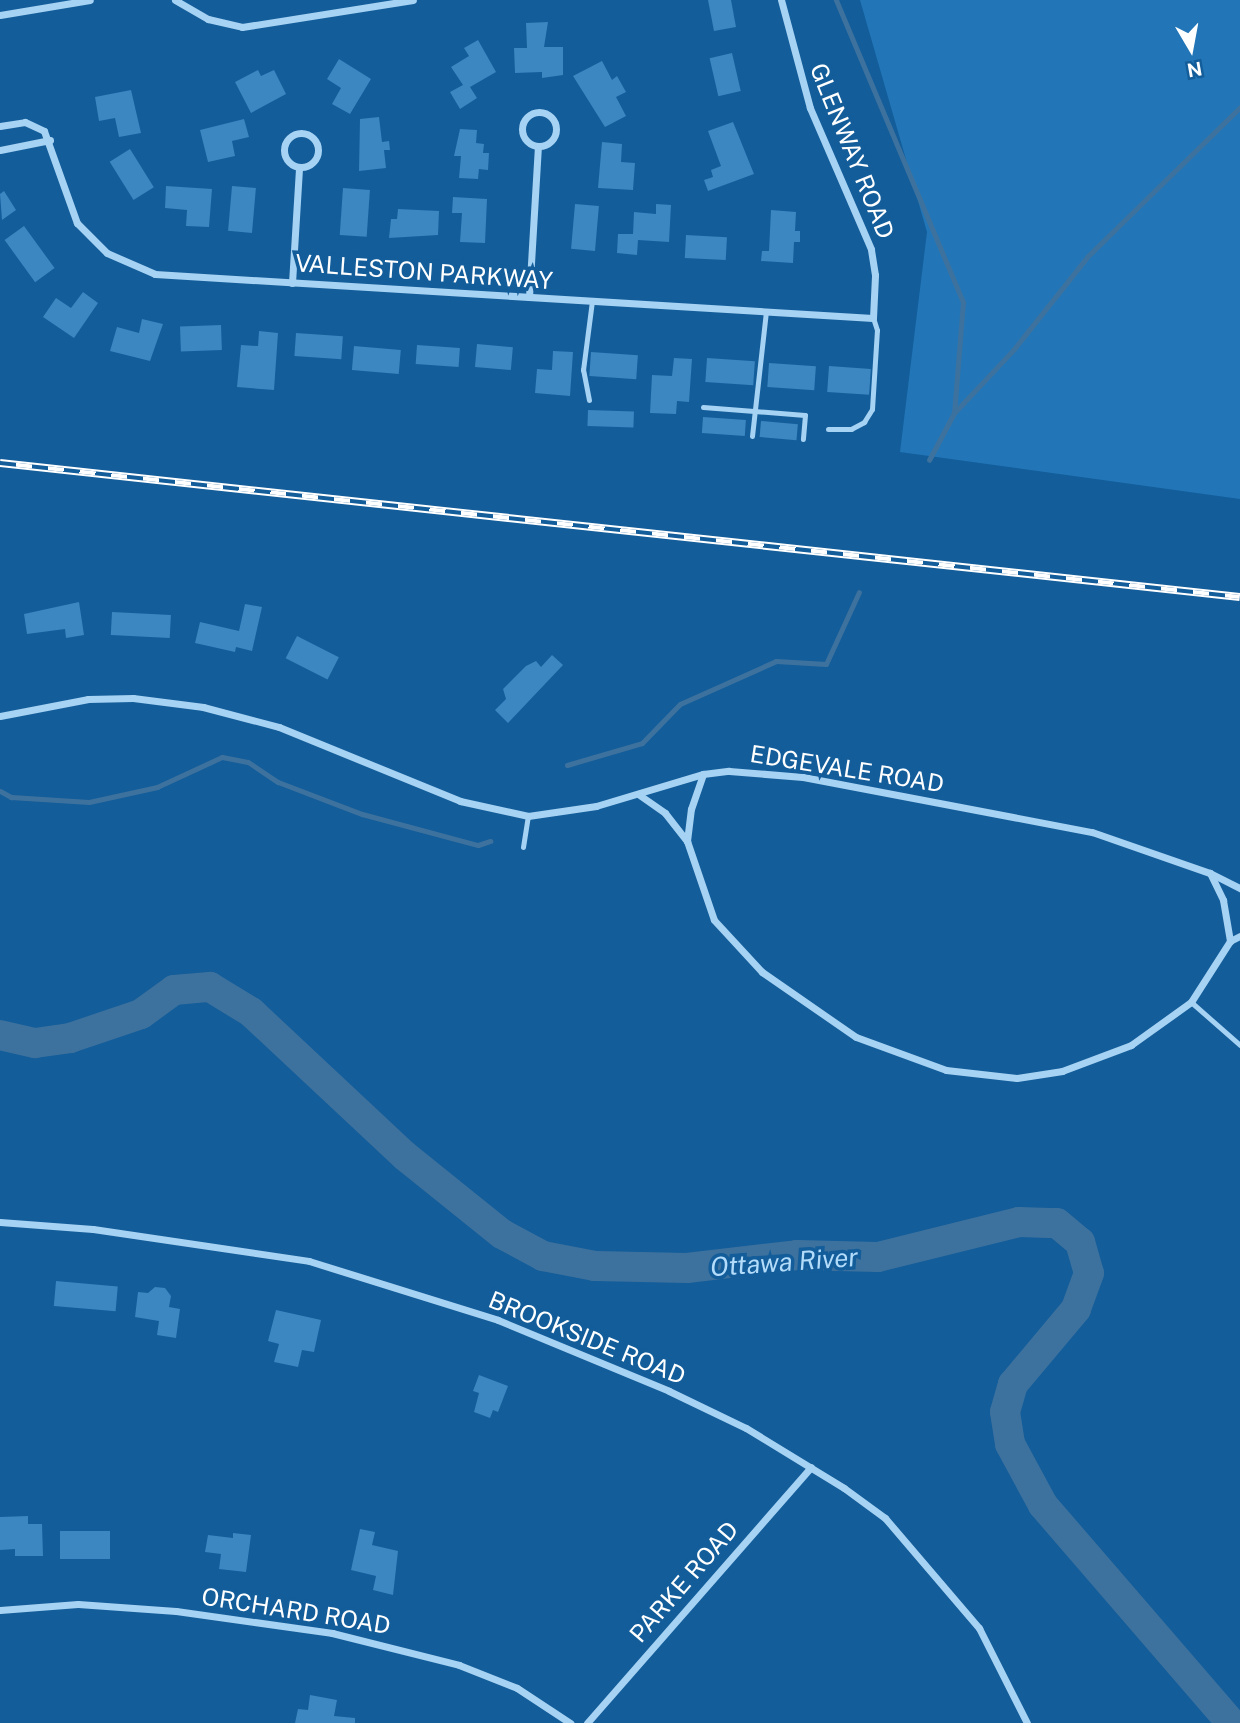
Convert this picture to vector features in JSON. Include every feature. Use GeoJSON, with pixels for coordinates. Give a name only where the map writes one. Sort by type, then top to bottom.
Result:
{"type":"FeatureCollection","features":[{"type":"Feature","properties":{"kind":"street"},"geometry":{"type":"LineString","coordinates":[[0,15],[90,0]]}},
{"type":"Feature","properties":{"kind":"street"},"geometry":{"type":"LineString","coordinates":[[175,0],[208,19],[242,27],[413,0]]}},
{"type":"Feature","properties":{"kind":"street","name":"GLENWAY ROAD"},"geometry":{"type":"LineString","coordinates":[[781,0],[810,108],[871,249],[876,275],[873,318]]}},
{"type":"Feature","properties":{"kind":"street"},"geometry":{"type":"LineString","coordinates":[[539,113],[551,118],[555,131],[550,142],[538,146],[527,142],[522,127],[530,115],[539,113]]}},
{"type":"Feature","properties":{"kind":"street"},"geometry":{"type":"LineString","coordinates":[[0,126],[36,125],[50,140]]}},
{"type":"Feature","properties":{"kind":"street"},"geometry":{"type":"LineString","coordinates":[[300,133],[312,138],[317,152],[312,162],[299,167],[289,162],[284,147],[292,136],[300,133]]}},
{"type":"Feature","properties":{"kind":"street"},"geometry":{"type":"LineString","coordinates":[[0,150],[50,140]]}},
{"type":"Feature","properties":{"kind":"street","name":"VALLESTON PARKWAY"},"geometry":{"type":"LineString","coordinates":[[50,140],[69,208],[85,233],[107,253],[155,274],[873,318]]}},
{"type":"Feature","properties":{"kind":"street"},"geometry":{"type":"LineString","coordinates":[[529,298],[538,146]]}},
{"type":"Feature","properties":{"kind":"street"},"geometry":{"type":"LineString","coordinates":[[292,283],[299,167]]}},
{"type":"Feature","properties":{"kind":"street","name":"EDGEVALE ROAD"},"geometry":{"type":"LineString","coordinates":[[0,716],[88,699],[133,698],[203,706],[279,727],[460,801],[528,816],[638,794],[703,774],[729,771],[803,777],[1092,832],[1210,873],[1240,888]]}},
{"type":"Feature","properties":{"kind":"street"},"geometry":{"type":"LineString","coordinates":[[687,841],[691,809],[703,774]]}},
{"type":"Feature","properties":{"kind":"street"},"geometry":{"type":"LineString","coordinates":[[638,794],[665,813],[687,841],[714,920],[762,972],[828,1021],[928,1065],[1017,1078],[1062,1070],[1131,1045],[1191,1002],[1230,942],[1240,936]]}},
{"type":"Feature","properties":{"kind":"street"},"geometry":{"type":"LineString","coordinates":[[1210,873],[1223,900],[1230,942]]}},
{"type":"Feature","properties":{"kind":"street","name":"BROOKSIDE ROAD"},"geometry":{"type":"LineString","coordinates":[[0,1222],[241,1248],[309,1261],[412,1290],[551,1340],[670,1391],[811,1467],[885,1518],[947,1587],[990,1647],[1027,1723]]}},
{"type":"Feature","properties":{"kind":"street","name":"PARKE ROAD"},"geometry":{"type":"LineString","coordinates":[[587,1723],[811,1467]]}},
{"type":"Feature","properties":{"kind":"street","name":"ORCHARD ROAD"},"geometry":{"type":"LineString","coordinates":[[0,1610],[78,1604],[176,1611],[332,1633],[459,1665],[517,1688],[570,1723]]}},
{"type":"Feature","properties":{"kind":"lane"},"geometry":{"type":"LineString","coordinates":[[589,400],[583,370],[592,301]]}},
{"type":"Feature","properties":{"kind":"lane"},"geometry":{"type":"LineString","coordinates":[[752,436],[766,312]]}},
{"type":"Feature","properties":{"kind":"lane"},"geometry":{"type":"LineString","coordinates":[[828,429],[851,429],[863,422],[872,409],[877,330],[873,318]]}},
{"type":"Feature","properties":{"kind":"lane"},"geometry":{"type":"LineString","coordinates":[[703,407],[805,415],[803,439]]}},
{"type":"Feature","properties":{"kind":"lane"},"geometry":{"type":"LineString","coordinates":[[523,847],[528,816]]}},
{"type":"Feature","properties":{"kind":"lane"},"geometry":{"type":"LineString","coordinates":[[1191,1002],[1240,1045]]}},
{"type":"Feature","properties":{"kind":"shaded area"},"geometry":{"type":"Polygon","coordinates":[[[860,0],[1240,0],[1240,499],[900,452],[927,232],[860,0]]]}},
{"type":"Feature","properties":{"kind":"building"},"geometry":{"type":"Polygon","coordinates":[[[708,0],[731,0],[736,27],[714,31],[708,0]]]}},
{"type":"Feature","properties":{"kind":"building"},"geometry":{"type":"Polygon","coordinates":[[[548,22],[544,47],[563,47],[563,75],[542,78],[542,72],[515,73],[514,48],[527,48],[526,23],[548,22]]]}},
{"type":"Feature","properties":{"kind":"building"},"geometry":{"type":"Polygon","coordinates":[[[478,40],[496,72],[470,87],[477,98],[460,109],[450,92],[463,85],[451,67],[469,56],[464,48],[478,40]]]}},
{"type":"Feature","properties":{"kind":"building"},"geometry":{"type":"Polygon","coordinates":[[[732,53],[741,91],[718,96],[710,58],[732,53]]]}},
{"type":"Feature","properties":{"kind":"building"},"geometry":{"type":"Polygon","coordinates":[[[339,59],[371,79],[350,114],[332,104],[341,88],[327,79],[339,59]]]}},
{"type":"Feature","properties":{"kind":"building"},"geometry":{"type":"Polygon","coordinates":[[[602,61],[612,80],[617,76],[626,92],[616,97],[626,116],[605,127],[573,76],[602,61]]]}},
{"type":"Feature","properties":{"kind":"building"},"geometry":{"type":"Polygon","coordinates":[[[258,70],[261,76],[274,70],[286,94],[251,113],[235,82],[258,70]]]}},
{"type":"Feature","properties":{"kind":"building"},"geometry":{"type":"Polygon","coordinates":[[[131,90],[141,133],[119,137],[115,118],[99,121],[95,97],[131,90]]]}},
{"type":"Feature","properties":{"kind":"building"},"geometry":{"type":"Polygon","coordinates":[[[379,117],[382,142],[389,141],[390,150],[384,150],[386,168],[359,171],[360,119],[379,117]]]}},
{"type":"Feature","properties":{"kind":"building"},"geometry":{"type":"Polygon","coordinates":[[[244,119],[249,137],[232,141],[235,156],[208,162],[200,130],[244,119]]]}},
{"type":"Feature","properties":{"kind":"building"},"geometry":{"type":"Polygon","coordinates":[[[733,122],[754,174],[708,191],[704,180],[713,177],[711,170],[721,166],[708,131],[733,122]]]}},
{"type":"Feature","properties":{"kind":"building"},"geometry":{"type":"Polygon","coordinates":[[[460,129],[477,130],[476,143],[484,144],[483,153],[489,153],[488,170],[479,169],[478,179],[459,178],[461,156],[454,156],[460,129]]]}},
{"type":"Feature","properties":{"kind":"building"},"geometry":{"type":"Polygon","coordinates":[[[602,142],[622,144],[621,162],[635,163],[633,190],[598,188],[602,142]]]}},
{"type":"Feature","properties":{"kind":"building"},"geometry":{"type":"Polygon","coordinates":[[[130,149],[154,187],[133,200],[110,162],[130,149]]]}},
{"type":"Feature","properties":{"kind":"building"},"geometry":{"type":"Polygon","coordinates":[[[166,186],[212,189],[209,227],[186,226],[187,210],[165,208],[166,186]]]}},
{"type":"Feature","properties":{"kind":"building"},"geometry":{"type":"Polygon","coordinates":[[[232,186],[256,188],[252,233],[228,231],[232,186]]]}},
{"type":"Feature","properties":{"kind":"building"},"geometry":{"type":"Polygon","coordinates":[[[343,188],[370,190],[367,237],[340,235],[343,188]]]}},
{"type":"Feature","properties":{"kind":"building"},"geometry":{"type":"Polygon","coordinates":[[[4,191],[16,210],[2,220],[0,194],[4,191]]]}},
{"type":"Feature","properties":{"kind":"building"},"geometry":{"type":"Polygon","coordinates":[[[453,197],[487,199],[485,243],[460,242],[462,213],[452,213],[453,197]]]}},
{"type":"Feature","properties":{"kind":"building"},"geometry":{"type":"Polygon","coordinates":[[[575,204],[599,206],[595,251],[571,249],[575,204]]]}},
{"type":"Feature","properties":{"kind":"building"},"geometry":{"type":"Polygon","coordinates":[[[656,204],[671,205],[669,242],[638,240],[637,255],[617,253],[618,234],[633,234],[634,212],[656,214],[656,204]]]}},
{"type":"Feature","properties":{"kind":"building"},"geometry":{"type":"Polygon","coordinates":[[[398,209],[439,211],[438,235],[389,238],[391,219],[397,219],[398,209]]]}},
{"type":"Feature","properties":{"kind":"building"},"geometry":{"type":"Polygon","coordinates":[[[771,210],[796,212],[795,231],[800,231],[800,242],[794,242],[793,263],[761,261],[762,251],[769,251],[771,210]]]}},
{"type":"Feature","properties":{"kind":"building"},"geometry":{"type":"Polygon","coordinates":[[[24,226],[55,268],[35,282],[5,240],[24,226]]]}},
{"type":"Feature","properties":{"kind":"building"},"geometry":{"type":"Polygon","coordinates":[[[686,235],[727,237],[726,260],[685,258],[686,235]]]}},
{"type":"Feature","properties":{"kind":"building"},"geometry":{"type":"Polygon","coordinates":[[[83,292],[98,303],[74,338],[43,317],[56,298],[71,308],[83,292]]]}},
{"type":"Feature","properties":{"kind":"building"},"geometry":{"type":"Polygon","coordinates":[[[142,319],[163,324],[150,361],[110,351],[117,327],[139,333],[142,319]]]}},
{"type":"Feature","properties":{"kind":"building"},"geometry":{"type":"Polygon","coordinates":[[[221,325],[222,350],[181,351],[180,326],[221,325]]]}},
{"type":"Feature","properties":{"kind":"building"},"geometry":{"type":"Polygon","coordinates":[[[259,331],[278,333],[274,390],[237,387],[241,345],[258,346],[259,331]]]}},
{"type":"Feature","properties":{"kind":"building"},"geometry":{"type":"Polygon","coordinates":[[[296,333],[343,336],[341,359],[294,356],[296,333]]]}},
{"type":"Feature","properties":{"kind":"building"},"geometry":{"type":"Polygon","coordinates":[[[477,344],[513,347],[511,370],[475,367],[477,344]]]}},
{"type":"Feature","properties":{"kind":"building"},"geometry":{"type":"Polygon","coordinates":[[[417,345],[460,348],[459,367],[416,364],[417,345]]]}},
{"type":"Feature","properties":{"kind":"building"},"geometry":{"type":"Polygon","coordinates":[[[354,346],[401,350],[399,374],[352,370],[354,346]]]}},
{"type":"Feature","properties":{"kind":"building"},"geometry":{"type":"Polygon","coordinates":[[[553,351],[573,352],[570,396],[535,393],[537,369],[552,370],[553,351]]]}},
{"type":"Feature","properties":{"kind":"building"},"geometry":{"type":"Polygon","coordinates":[[[591,352],[638,355],[636,379],[589,376],[591,352]]]}},
{"type":"Feature","properties":{"kind":"building"},"geometry":{"type":"Polygon","coordinates":[[[674,358],[692,359],[689,402],[677,401],[676,414],[650,413],[652,375],[672,376],[674,358]]]}},
{"type":"Feature","properties":{"kind":"building"},"geometry":{"type":"Polygon","coordinates":[[[707,358],[755,361],[753,385],[705,382],[707,358]]]}},
{"type":"Feature","properties":{"kind":"building"},"geometry":{"type":"Polygon","coordinates":[[[769,363],[816,366],[814,390],[767,387],[769,363]]]}},
{"type":"Feature","properties":{"kind":"building"},"geometry":{"type":"Polygon","coordinates":[[[829,366],[871,369],[869,395],[827,392],[829,366]]]}},
{"type":"Feature","properties":{"kind":"building"},"geometry":{"type":"Polygon","coordinates":[[[588,410],[634,412],[633,428],[587,426],[588,410]]]}},
{"type":"Feature","properties":{"kind":"building"},"geometry":{"type":"Polygon","coordinates":[[[703,417],[746,420],[745,436],[702,433],[703,417]]]}},
{"type":"Feature","properties":{"kind":"building"},"geometry":{"type":"Polygon","coordinates":[[[761,421],[798,424],[796,440],[760,437],[761,421]]]}},
{"type":"Feature","properties":{"kind":"building"},"geometry":{"type":"Polygon","coordinates":[[[79,602],[84,635],[66,638],[65,629],[27,634],[24,614],[79,602]]]}},
{"type":"Feature","properties":{"kind":"building"},"geometry":{"type":"Polygon","coordinates":[[[245,604],[262,607],[252,651],[236,647],[235,652],[195,643],[200,622],[239,631],[245,604]]]}},
{"type":"Feature","properties":{"kind":"building"},"geometry":{"type":"Polygon","coordinates":[[[112,612],[171,615],[170,638],[111,635],[112,612]]]}},
{"type":"Feature","properties":{"kind":"building"},"geometry":{"type":"Polygon","coordinates":[[[297,636],[339,657],[328,680],[286,658],[297,636]]]}},
{"type":"Feature","properties":{"kind":"building"},"geometry":{"type":"Polygon","coordinates":[[[552,655],[563,665],[508,723],[495,710],[506,699],[503,689],[526,666],[536,661],[541,667],[552,655]]]}},
{"type":"Feature","properties":{"kind":"building"},"geometry":{"type":"Polygon","coordinates":[[[56,1281],[118,1286],[116,1311],[54,1306],[56,1281]]]}},
{"type":"Feature","properties":{"kind":"building"},"geometry":{"type":"Polygon","coordinates":[[[155,1287],[165,1288],[171,1296],[169,1307],[180,1309],[176,1338],[157,1335],[159,1321],[135,1317],[138,1292],[148,1293],[155,1287]]]}},
{"type":"Feature","properties":{"kind":"building"},"geometry":{"type":"Polygon","coordinates":[[[276,1310],[321,1320],[314,1352],[302,1350],[298,1367],[274,1362],[279,1344],[268,1341],[276,1310]]]}},
{"type":"Feature","properties":{"kind":"building"},"geometry":{"type":"Polygon","coordinates":[[[479,1375],[508,1386],[498,1412],[493,1410],[490,1418],[474,1412],[479,1393],[473,1391],[479,1375]]]}},
{"type":"Feature","properties":{"kind":"building"},"geometry":{"type":"Polygon","coordinates":[[[28,1516],[28,1524],[42,1524],[43,1556],[15,1556],[15,1549],[0,1550],[0,1517],[28,1516]]]}},
{"type":"Feature","properties":{"kind":"building"},"geometry":{"type":"Polygon","coordinates":[[[360,1529],[375,1532],[372,1545],[398,1551],[393,1595],[373,1590],[376,1576],[351,1570],[360,1529]]]}},
{"type":"Feature","properties":{"kind":"building"},"geometry":{"type":"Polygon","coordinates":[[[60,1531],[110,1531],[110,1559],[60,1559],[60,1531]]]}},
{"type":"Feature","properties":{"kind":"building"},"geometry":{"type":"Polygon","coordinates":[[[233,1533],[251,1535],[246,1572],[219,1569],[221,1554],[205,1552],[208,1535],[233,1538],[233,1533]]]}},
{"type":"Feature","properties":{"kind":"building"},"geometry":{"type":"Polygon","coordinates":[[[310,1695],[337,1700],[334,1716],[355,1718],[355,1723],[295,1723],[298,1709],[308,1710],[310,1695]]]}},
{"type":"Feature","properties":{"kind":"waterway"},"geometry":{"type":"LineString","coordinates":[[836,0],[963,302],[954,413],[929,460]]}},
{"type":"Feature","properties":{"kind":"waterway"},"geometry":{"type":"LineString","coordinates":[[954,413],[1014,349],[1088,256],[1240,107]]}},
{"type":"Feature","properties":{"kind":"waterway"},"geometry":{"type":"LineString","coordinates":[[567,765],[642,743],[680,704],[776,661],[826,664],[859,592]]}},
{"type":"Feature","properties":{"kind":"waterway"},"geometry":{"type":"LineString","coordinates":[[0,791],[11,797],[89,802],[157,787],[222,757],[248,762],[278,782],[362,814],[478,845],[490,841]]}},
{"type":"Feature","properties":{"kind":"waterway","name":"Ottawa River"},"geometry":{"type":"LineString","coordinates":[[0,1035],[35,1043],[70,1038],[141,1014],[174,990],[210,987],[251,1012],[405,1156],[502,1234],[543,1256],[595,1266],[687,1268],[797,1255],[878,1257],[1019,1222],[1057,1223],[1080,1242],[1089,1273],[1076,1309],[1013,1384],[1005,1412],[1010,1444],[1043,1505],[1231,1723]]}},
{"type":"Feature","properties":{"kind":"railway"},"geometry":{"type":"LineString","coordinates":[[0,463],[1240,597]]}}]}
